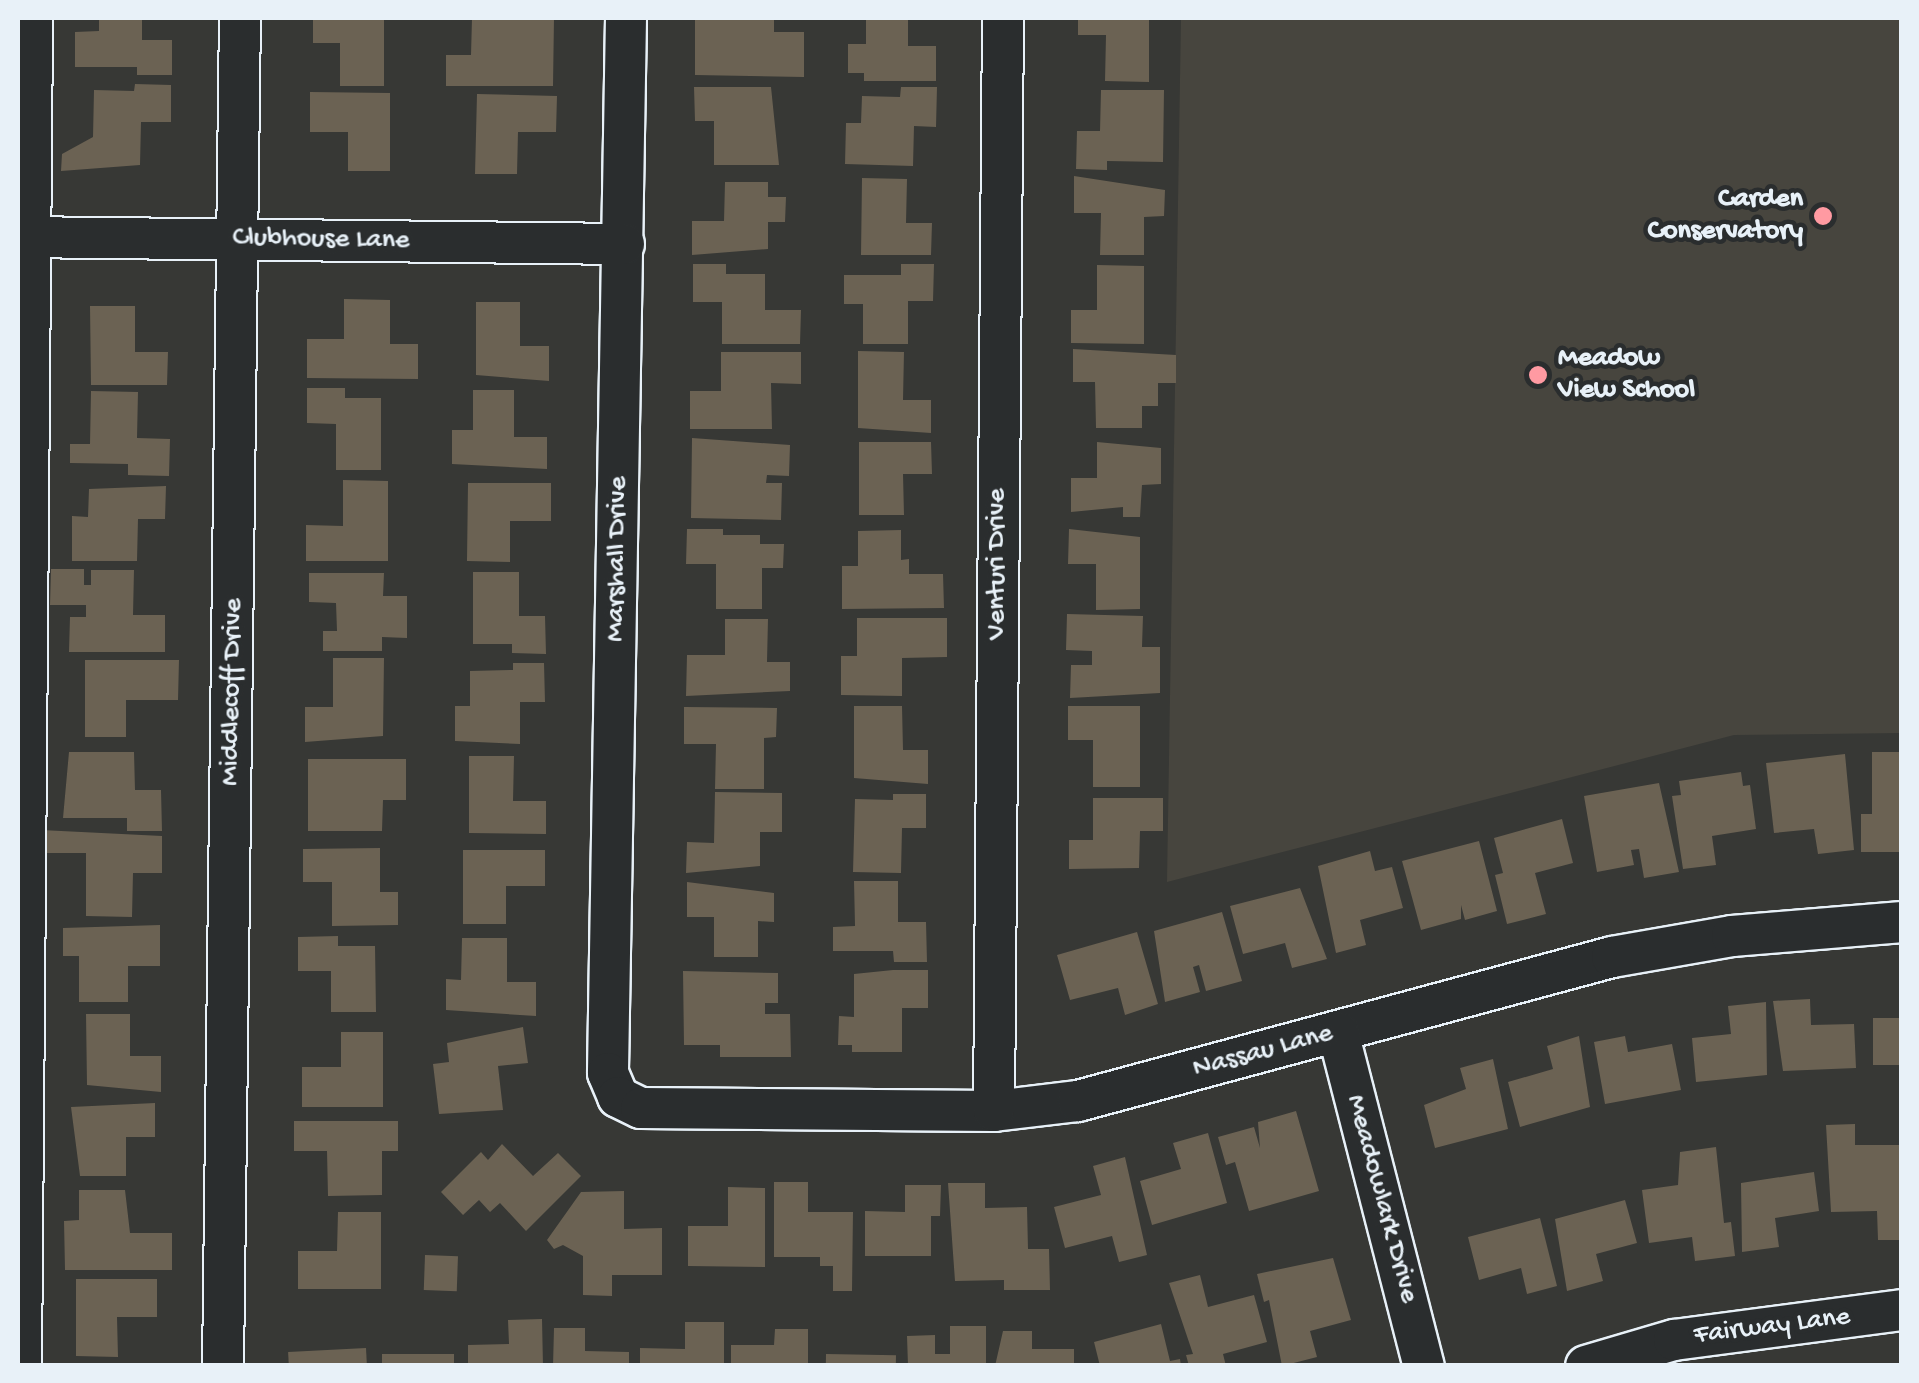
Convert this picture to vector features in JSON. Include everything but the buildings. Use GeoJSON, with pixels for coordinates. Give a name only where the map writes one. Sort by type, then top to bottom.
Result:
{"type":"FeatureCollection","features":[{"type":"Feature","properties":{"kind":"street"},"geometry":{"type":"LineString","coordinates":[[20,1366],[24,237],[32,18]]}},
{"type":"Feature","properties":{"kind":"street","name":"Middlecoff Drive"},"geometry":{"type":"LineString","coordinates":[[223,1366],[240,18]]}},
{"type":"Feature","properties":{"kind":"street","name":"Marshall Drive"},"geometry":{"type":"LineString","coordinates":[[618,1098],[608,1073],[626,18]]}},
{"type":"Feature","properties":{"kind":"street","name":"Venturi Drive"},"geometry":{"type":"LineString","coordinates":[[994,1111],[1002,18]]}},
{"type":"Feature","properties":{"kind":"street","name":"Clubhouse Lane"},"geometry":{"type":"LineString","coordinates":[[24,237],[624,244]]}},
{"type":"Feature","properties":{"kind":"street","name":"Nassau Lane"},"geometry":{"type":"LineString","coordinates":[[618,1098],[642,1108],[994,1111],[1078,1102],[1670,945],[1902,922]]}},
{"type":"Feature","properties":{"kind":"street","name":"Meadowlark Drive"},"geometry":{"type":"LineString","coordinates":[[1338,1032],[1424,1366]]}},
{"type":"Feature","properties":{"kind":"street","name":"Fairway Lane"},"geometry":{"type":"LineString","coordinates":[[1586,1366],[1674,1340],[1902,1310]]}},
{"type":"Feature","properties":{"kind":"shaded area","name":"Meadow View School"},"geometry":{"type":"Polygon","coordinates":[[[1181,18],[1901,18],[1901,733],[1734,735],[1167,882],[1181,18]]]}},
{"type":"Feature","properties":{"kind":"place","name":"Carden Conservatory"},"geometry":{"type":"Point","coordinates":[1823,216]}},
{"type":"Feature","properties":{"kind":"place","name":"Meadow View School"},"geometry":{"type":"Point","coordinates":[1538,375]}}]}
